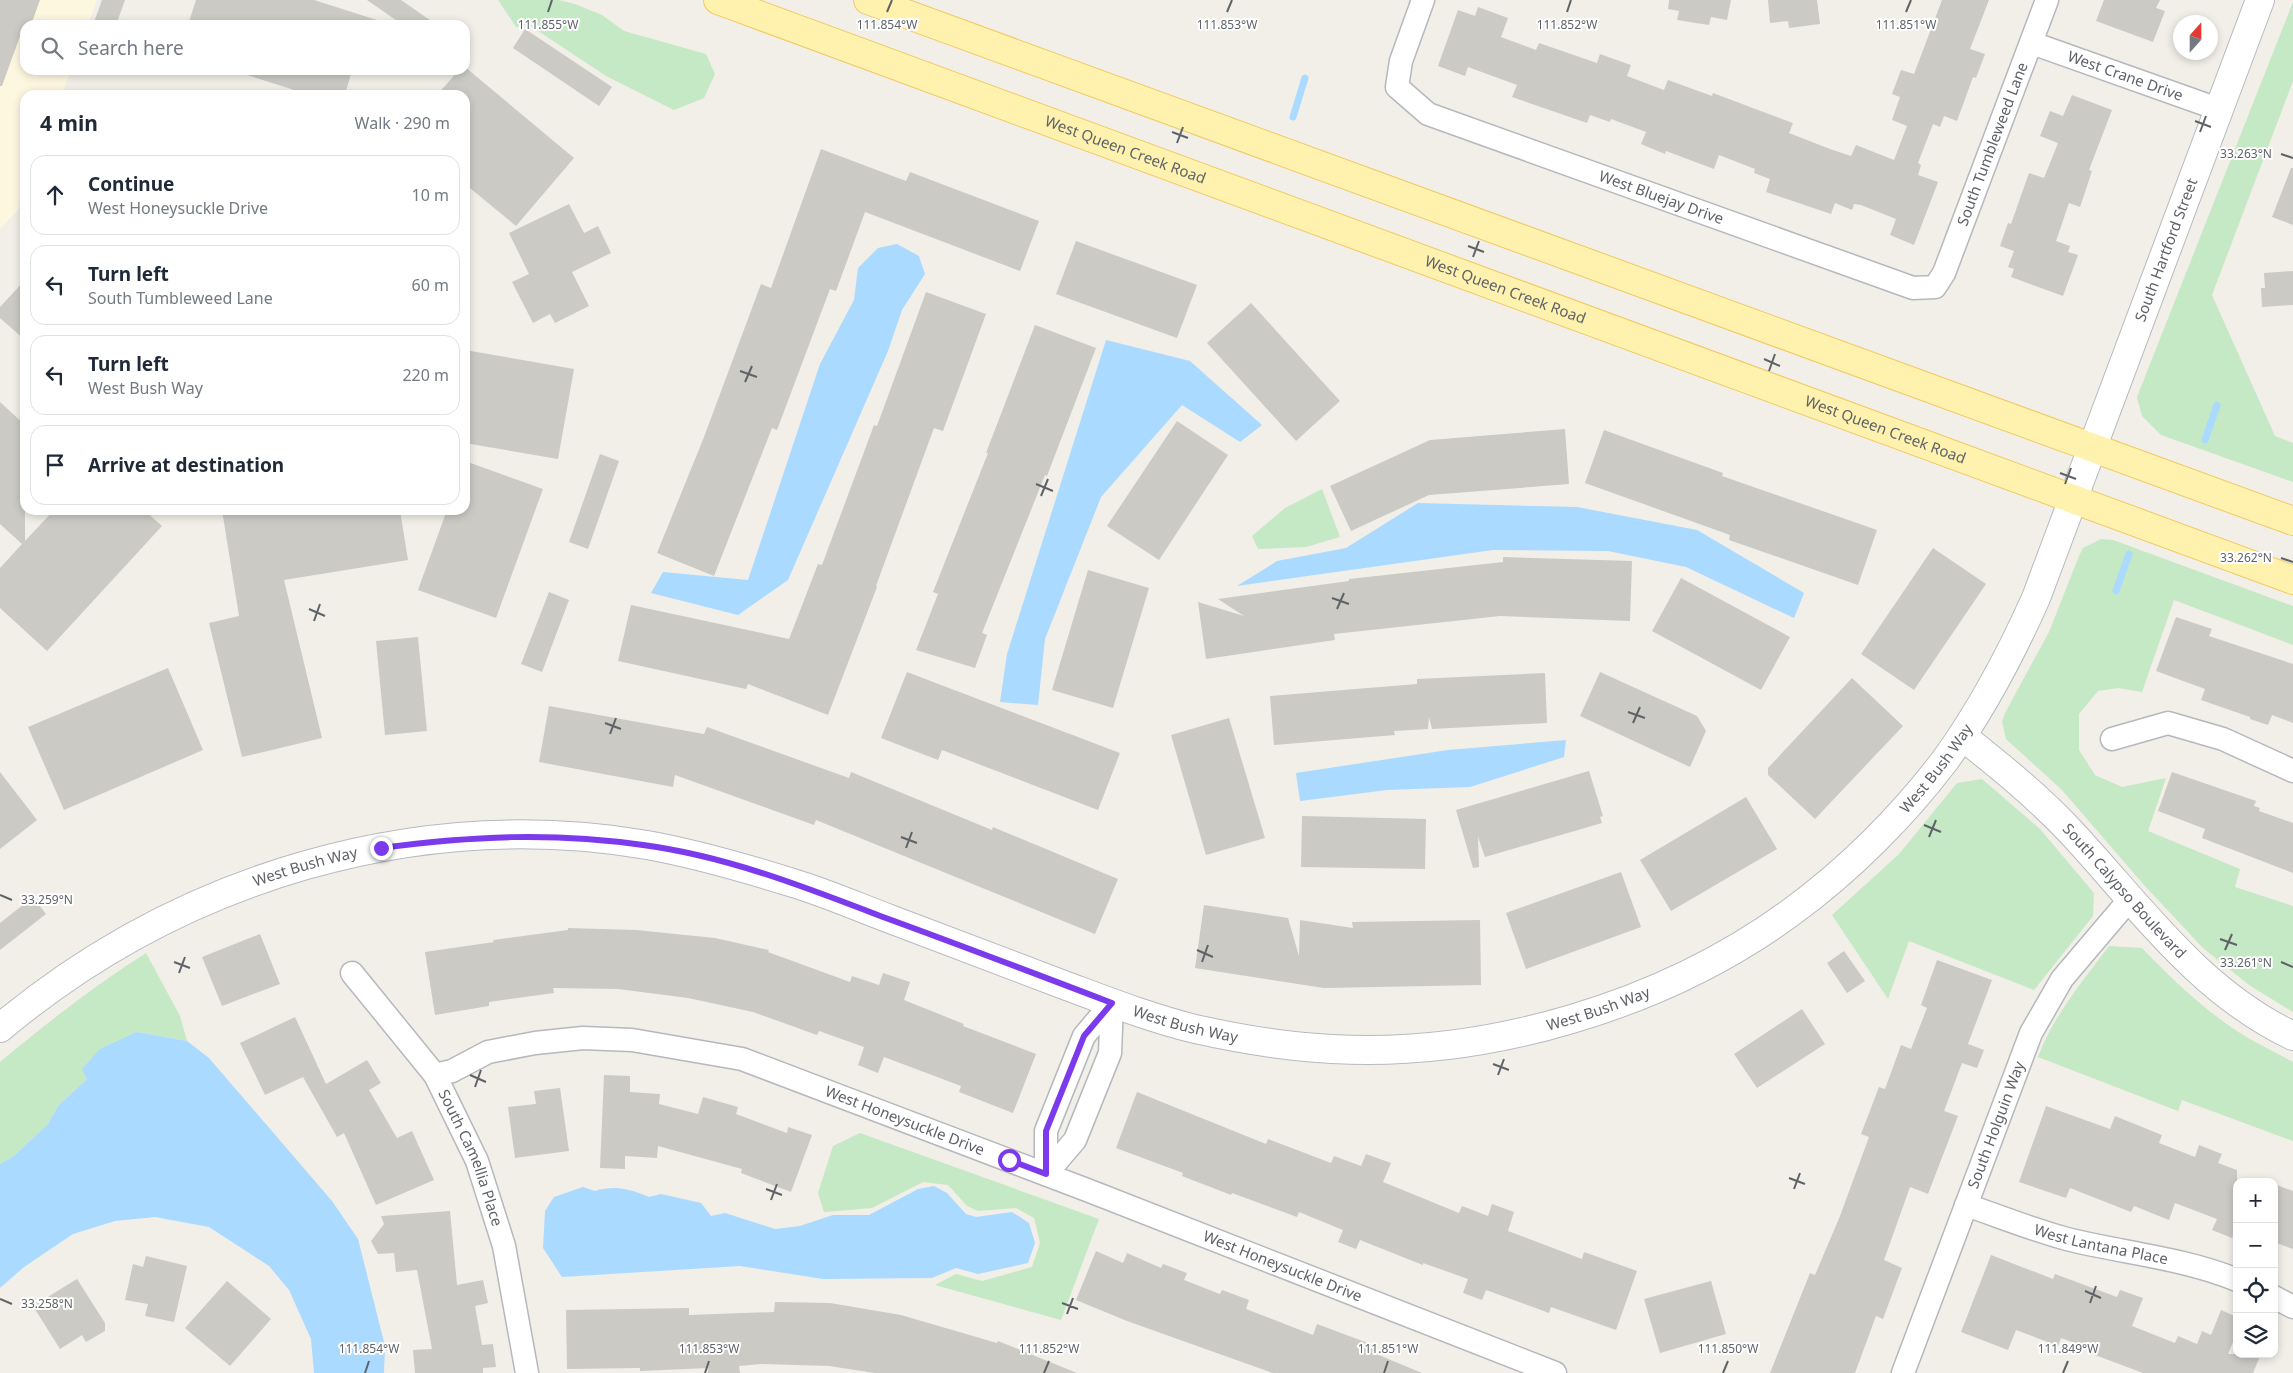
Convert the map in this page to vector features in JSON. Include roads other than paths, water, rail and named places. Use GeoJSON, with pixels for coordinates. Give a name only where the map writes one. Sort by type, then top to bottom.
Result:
{"type":"FeatureCollection","features":[{"type":"Feature","properties":{"kind":"main road","name":"West Queen Creek Road"},"geometry":{"type":"LineString","coordinates":[[718,0],[2293,580]]}},
{"type":"Feature","properties":{"kind":"main road"},"geometry":{"type":"LineString","coordinates":[[868,0],[2293,521]]}},
{"type":"Feature","properties":{"kind":"street","name":"West Bluejay Drive"},"geometry":{"type":"LineString","coordinates":[[1423,0],[1401,61],[1397,86],[1428,114],[1914,288],[1934,287]]}},
{"type":"Feature","properties":{"kind":"street","name":"South Tumbleweed Lane"},"geometry":{"type":"LineString","coordinates":[[1934,287],[1944,273],[2047,0]]}},
{"type":"Feature","properties":{"kind":"street","name":"South Hartford Street"},"geometry":{"type":"LineString","coordinates":[[2073,500],[2260,0]]}},
{"type":"Feature","properties":{"kind":"street","name":"West Crane Drive"},"geometry":{"type":"LineString","coordinates":[[2032,43],[2218,109]]}},
{"type":"Feature","properties":{"kind":"street","name":"West Bush Way"},"geometry":{"type":"LineString","coordinates":[[0,1028],[29,1003],[97,955],[168,917],[231,889],[273,874],[342,855],[418,843],[502,836],[542,836],[644,845],[721,861],[796,884],[1112,1003],[1194,1029],[1273,1043],[1333,1050],[1386,1050],[1459,1043],[1510,1034],[1591,1012],[1666,983],[1712,961],[1762,932],[1794,910],[1875,839],[1938,768],[1962,736],[2003,667],[2021,632],[2073,500]]}},
{"type":"Feature","properties":{"kind":"street"},"geometry":{"type":"LineString","coordinates":[[2112,739],[2168,723],[2223,739],[2293,771]]}},
{"type":"Feature","properties":{"kind":"street","name":"South Calypso Boulevard"},"geometry":{"type":"LineString","coordinates":[[1962,736],[2034,794],[2071,832],[2129,900],[2177,951],[2223,993],[2263,1020],[2293,1036]]}},
{"type":"Feature","properties":{"kind":"street","name":"South Holguin Way"},"geometry":{"type":"LineString","coordinates":[[1903,1373],[2031,1033],[2043,1010],[2076,961],[2129,900]]}},
{"type":"Feature","properties":{"kind":"street","name":"South Camellia Place"},"geometry":{"type":"LineString","coordinates":[[352,973],[435,1075],[477,1161],[501,1237],[527,1373]]}},
{"type":"Feature","properties":{"kind":"street"},"geometry":{"type":"LineString","coordinates":[[1046,1174],[1076,1140],[1110,1052],[1112,1003]]}},
{"type":"Feature","properties":{"kind":"street"},"geometry":{"type":"LineString","coordinates":[[1046,1174],[1046,1131],[1084,1036],[1112,1003]]}},
{"type":"Feature","properties":{"kind":"street","name":"West Honeysuckle Drive"},"geometry":{"type":"LineString","coordinates":[[435,1075],[452,1071],[488,1052],[583,1038],[632,1040],[742,1059],[1046,1174],[1555,1373]]}},
{"type":"Feature","properties":{"kind":"street","name":"West Lantana Place"},"geometry":{"type":"LineString","coordinates":[[1966,1205],[2064,1238],[2132,1254],[2195,1265],[2233,1279]]}},
{"type":"Feature","properties":{"kind":"street"},"geometry":{"type":"LineString","coordinates":[[2278,1299],[2293,1307]]}},
{"type":"Feature","properties":{"kind":"water"},"geometry":{"type":"Polygon","coordinates":[[[897,244],[919,256],[925,274],[902,310],[888,351],[788,580],[738,615],[651,593],[663,572],[748,580],[820,364],[854,300],[858,268],[878,248],[897,244]]]}},
{"type":"Feature","properties":{"kind":"water"},"geometry":{"type":"Polygon","coordinates":[[[1106,340],[1190,361],[1262,425],[1240,442],[1182,405],[1101,497],[1045,639],[1038,705],[1000,702],[1007,654],[1106,340]]]}},
{"type":"Feature","properties":{"kind":"water"},"geometry":{"type":"Polygon","coordinates":[[[1418,503],[1577,507],[1697,530],[1804,593],[1794,618],[1686,567],[1608,551],[1493,550],[1237,586],[1277,561],[1346,548],[1418,503]]]}},
{"type":"Feature","properties":{"kind":"water"},"geometry":{"type":"Polygon","coordinates":[[[1566,740],[1564,757],[1470,787],[1387,790],[1300,801],[1296,773],[1448,750],[1566,740]]]}},
{"type":"Feature","properties":{"kind":"water"},"geometry":{"type":"Polygon","coordinates":[[[137,1032],[187,1041],[209,1058],[332,1201],[358,1239],[385,1346],[384,1373],[314,1373],[311,1339],[289,1290],[269,1266],[209,1227],[155,1217],[115,1221],[73,1234],[24,1267],[0,1288],[0,1164],[14,1156],[48,1124],[58,1106],[87,1079],[82,1069],[100,1049],[137,1032]]]}},
{"type":"Feature","properties":{"kind":"water"},"geometry":{"type":"Polygon","coordinates":[[[934,1186],[947,1193],[966,1214],[976,1217],[1012,1212],[1029,1223],[1035,1243],[1028,1263],[978,1274],[956,1268],[932,1278],[823,1279],[740,1266],[562,1277],[543,1248],[545,1211],[554,1197],[583,1187],[595,1191],[609,1188],[622,1189],[649,1197],[661,1194],[701,1203],[711,1216],[725,1213],[775,1229],[800,1226],[833,1215],[869,1215],[918,1189],[934,1186]]]}},
{"type":"Feature","properties":{"kind":"waterway"},"geometry":{"type":"LineString","coordinates":[[1293,117],[1305,78]]}},
{"type":"Feature","properties":{"kind":"waterway"},"geometry":{"type":"LineString","coordinates":[[2205,440],[2217,405]]}},
{"type":"Feature","properties":{"kind":"waterway"},"geometry":{"type":"LineString","coordinates":[[2116,591],[2129,554]]}}]}
